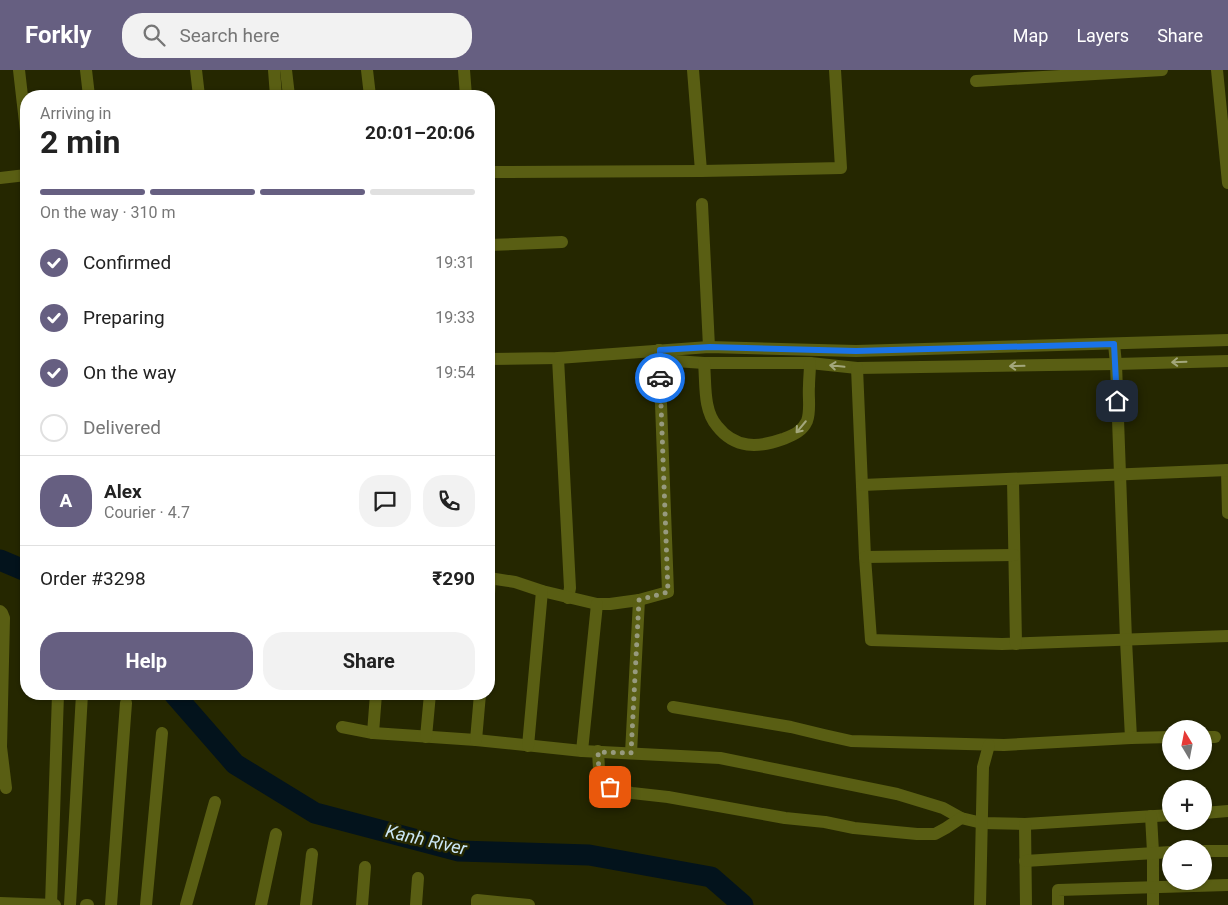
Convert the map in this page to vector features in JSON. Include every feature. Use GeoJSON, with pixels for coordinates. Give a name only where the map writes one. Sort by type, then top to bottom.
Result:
{"type":"FeatureCollection","features":[{"type":"Feature","properties":{"kind":"street"},"geometry":{"type":"LineString","coordinates":[[19,70],[21,90]]}},
{"type":"Feature","properties":{"kind":"street"},"geometry":{"type":"LineString","coordinates":[[86,70],[88,90]]}},
{"type":"Feature","properties":{"kind":"street"},"geometry":{"type":"LineString","coordinates":[[196,70],[198,90]]}},
{"type":"Feature","properties":{"kind":"street"},"geometry":{"type":"LineString","coordinates":[[274,70],[276,90]]}},
{"type":"Feature","properties":{"kind":"street"},"geometry":{"type":"LineString","coordinates":[[286,70],[288,90]]}},
{"type":"Feature","properties":{"kind":"street"},"geometry":{"type":"LineString","coordinates":[[367,70],[369,90]]}},
{"type":"Feature","properties":{"kind":"street"},"geometry":{"type":"LineString","coordinates":[[464,70],[466,90]]}},
{"type":"Feature","properties":{"kind":"street"},"geometry":{"type":"LineString","coordinates":[[693,70],[701,171]]}},
{"type":"Feature","properties":{"kind":"street"},"geometry":{"type":"LineString","coordinates":[[495,172],[841,168],[835,70]]}},
{"type":"Feature","properties":{"kind":"street"},"geometry":{"type":"LineString","coordinates":[[976,82],[1162,70]]}},
{"type":"Feature","properties":{"kind":"street"},"geometry":{"type":"LineString","coordinates":[[1217,70],[1228,183]]}},
{"type":"Feature","properties":{"kind":"street"},"geometry":{"type":"LineString","coordinates":[[0,178],[20,176]]}},
{"type":"Feature","properties":{"kind":"street"},"geometry":{"type":"LineString","coordinates":[[702,204],[710,347]]}},
{"type":"Feature","properties":{"kind":"street"},"geometry":{"type":"LineString","coordinates":[[495,245],[562,242]]}},
{"type":"Feature","properties":{"kind":"street"},"geometry":{"type":"LineString","coordinates":[[495,359],[558,358],[710,347],[856,351],[1228,340]]}},
{"type":"Feature","properties":{"kind":"street"},"geometry":{"type":"LineString","coordinates":[[1114,344],[1131,738]]}},
{"type":"Feature","properties":{"kind":"street"},"geometry":{"type":"LineString","coordinates":[[660,350],[675,362],[810,363],[857,368],[1228,361]]}},
{"type":"Feature","properties":{"kind":"street"},"geometry":{"type":"LineString","coordinates":[[495,579],[515,582],[542,591],[596,604],[639,600],[668,592],[660,350]]}},
{"type":"Feature","properties":{"kind":"street"},"geometry":{"type":"LineString","coordinates":[[558,358],[570,588],[568,598]]}},
{"type":"Feature","properties":{"kind":"street"},"geometry":{"type":"LineString","coordinates":[[704,363],[708,411],[716,426],[728,437],[739,443],[754,446],[770,443],[802,430],[807,421],[809,411],[808,386],[810,363]]}},
{"type":"Feature","properties":{"kind":"street"},"geometry":{"type":"LineString","coordinates":[[857,368],[865,557],[871,640],[1016,644],[1228,636]]}},
{"type":"Feature","properties":{"kind":"street"},"geometry":{"type":"LineString","coordinates":[[862,485],[1227,470],[1228,513]]}},
{"type":"Feature","properties":{"kind":"street"},"geometry":{"type":"LineString","coordinates":[[1013,480],[1016,644]]}},
{"type":"Feature","properties":{"kind":"street"},"geometry":{"type":"LineString","coordinates":[[865,557],[1014,555]]}},
{"type":"Feature","properties":{"kind":"street"},"geometry":{"type":"LineString","coordinates":[[528,746],[542,591]]}},
{"type":"Feature","properties":{"kind":"street"},"geometry":{"type":"LineString","coordinates":[[631,753],[639,600]]}},
{"type":"Feature","properties":{"kind":"street"},"geometry":{"type":"LineString","coordinates":[[582,751],[596,604]]}},
{"type":"Feature","properties":{"kind":"street"},"geometry":{"type":"LineString","coordinates":[[0,611],[4,618],[1,747],[6,788]]}},
{"type":"Feature","properties":{"kind":"street"},"geometry":{"type":"LineString","coordinates":[[51,905],[58,700]]}},
{"type":"Feature","properties":{"kind":"street"},"geometry":{"type":"LineString","coordinates":[[70,905],[82,700]]}},
{"type":"Feature","properties":{"kind":"street"},"geometry":{"type":"LineString","coordinates":[[372,733],[375,700]]}},
{"type":"Feature","properties":{"kind":"street"},"geometry":{"type":"LineString","coordinates":[[426,737],[429,700]]}},
{"type":"Feature","properties":{"kind":"street"},"geometry":{"type":"LineString","coordinates":[[476,740],[479,700]]}},
{"type":"Feature","properties":{"kind":"street"},"geometry":{"type":"LineString","coordinates":[[111,905],[126,703]]}},
{"type":"Feature","properties":{"kind":"street"},"geometry":{"type":"LineString","coordinates":[[673,708],[791,727],[824,736],[851,740],[1018,745],[1162,737]]}},
{"type":"Feature","properties":{"kind":"street"},"geometry":{"type":"LineString","coordinates":[[342,727],[372,733],[476,740],[582,751],[720,758],[896,794],[942,808],[961,818],[982,824],[1024,824],[1162,815]]}},
{"type":"Feature","properties":{"kind":"street"},"geometry":{"type":"LineString","coordinates":[[146,905],[162,733]]}},
{"type":"Feature","properties":{"kind":"street"},"geometry":{"type":"LineString","coordinates":[[980,905],[983,767],[989,745]]}},
{"type":"Feature","properties":{"kind":"street"},"geometry":{"type":"LineString","coordinates":[[598,752],[599,769],[604,782],[610,787],[632,793],[668,797],[854,828],[917,834],[935,834],[961,818]]}},
{"type":"Feature","properties":{"kind":"street"},"geometry":{"type":"LineString","coordinates":[[186,905],[216,802]]}},
{"type":"Feature","properties":{"kind":"street"},"geometry":{"type":"LineString","coordinates":[[1212,813],[1228,812]]}},
{"type":"Feature","properties":{"kind":"street"},"geometry":{"type":"LineString","coordinates":[[1151,816],[1153,905]]}},
{"type":"Feature","properties":{"kind":"street"},"geometry":{"type":"LineString","coordinates":[[1024,824],[1026,905]]}},
{"type":"Feature","properties":{"kind":"street"},"geometry":{"type":"LineString","coordinates":[[261,905],[276,834]]}},
{"type":"Feature","properties":{"kind":"street"},"geometry":{"type":"LineString","coordinates":[[1212,851],[1228,851]]}},
{"type":"Feature","properties":{"kind":"street"},"geometry":{"type":"LineString","coordinates":[[1025,861],[1162,852]]}},
{"type":"Feature","properties":{"kind":"street"},"geometry":{"type":"LineString","coordinates":[[306,905],[312,854]]}},
{"type":"Feature","properties":{"kind":"street"},"geometry":{"type":"LineString","coordinates":[[362,905],[365,867]]}},
{"type":"Feature","properties":{"kind":"street"},"geometry":{"type":"LineString","coordinates":[[416,905],[418,878]]}},
{"type":"Feature","properties":{"kind":"street"},"geometry":{"type":"LineString","coordinates":[[1058,905],[1058,890],[1228,885]]}},
{"type":"Feature","properties":{"kind":"street"},"geometry":{"type":"LineString","coordinates":[[477,905],[477,900],[529,905]]}},
{"type":"Feature","properties":{"kind":"street"},"geometry":{"type":"LineString","coordinates":[[0,903],[55,905]]}},
{"type":"Feature","properties":{"kind":"waterway","name":"Kanh River"},"geometry":{"type":"LineString","coordinates":[[0,560],[20,568]]}},
{"type":"Feature","properties":{"kind":"waterway","name":"Kanh River"},"geometry":{"type":"LineString","coordinates":[[179,700],[235,764],[315,813],[459,851],[589,855],[711,877],[743,905]]}},
{"type":"Feature","properties":{"kind":"way so far"},"geometry":{"type":"LineString","coordinates":[[610,787],[601,777],[598,752],[631,753],[639,600],[668,592],[660,378]]}},
{"type":"Feature","properties":{"kind":"route"},"geometry":{"type":"LineString","coordinates":[[660,378],[660,350],[710,347],[856,351],[1114,344],[1117,401]]}}]}
